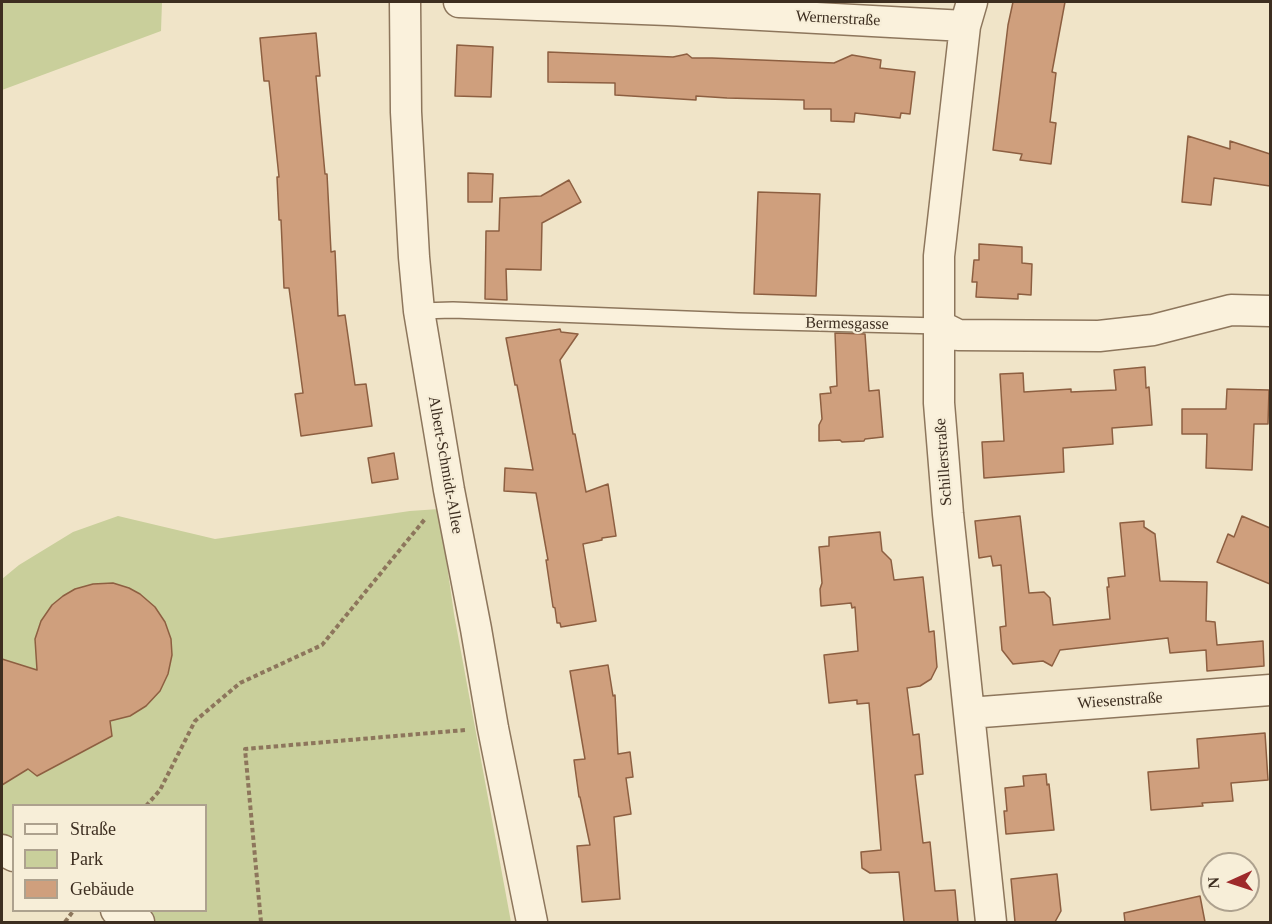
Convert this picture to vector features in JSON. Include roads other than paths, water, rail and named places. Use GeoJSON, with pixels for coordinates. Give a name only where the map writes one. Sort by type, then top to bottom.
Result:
{"type":"FeatureCollection","features":[{"type":"Feature","properties":{"kind":"street","name":"Albert-Schmidt-Allee"},"geometry":{"type":"LineString","coordinates":[[405,2],[405,112],[419,311],[448,490],[532,922]]}},
{"type":"Feature","properties":{"kind":"street","name":"Wernerstraße"},"geometry":{"type":"LineString","coordinates":[[459,2],[668,10],[968,14]]}},
{"type":"Feature","properties":{"kind":"street","name":"Schillerstraße"},"geometry":{"type":"LineString","coordinates":[[968,14],[939,256],[939,402],[947,503],[991,922]]}},
{"type":"Feature","properties":{"kind":"street","name":"Bermesgasse"},"geometry":{"type":"LineString","coordinates":[[940,326],[958,334],[1099,336],[1153,330],[1231,310],[1270,311]]}},
{"type":"Feature","properties":{"kind":"street","name":"Wiesenstraße"},"geometry":{"type":"LineString","coordinates":[[969,713],[1270,690]]}},
{"type":"Feature","properties":{"kind":"street"},"geometry":{"type":"LineString","coordinates":[[120,912],[139,922]]}},
{"type":"Feature","properties":{"kind":"lane","name":"Bermesgasse"},"geometry":{"type":"LineString","coordinates":[[419,311],[453,310],[940,326]]}}]}
